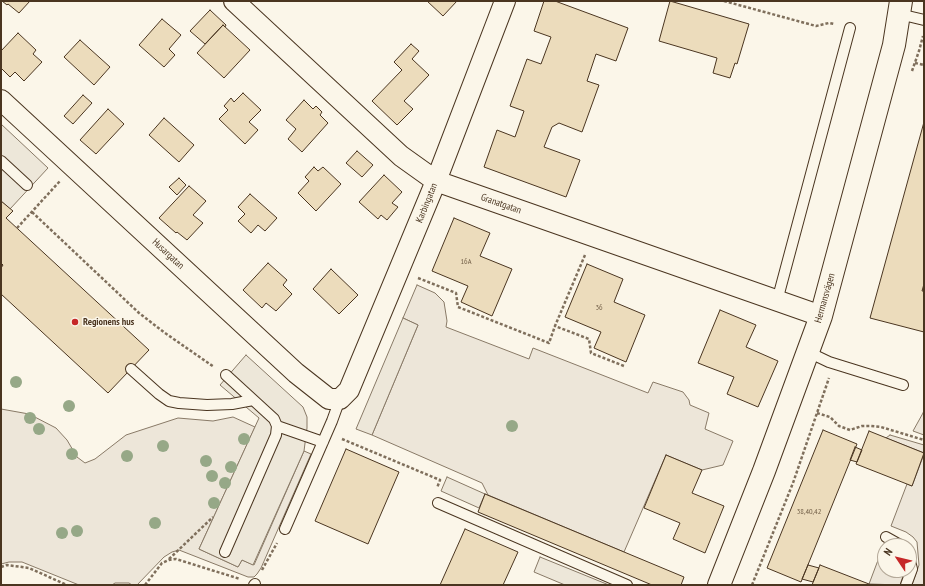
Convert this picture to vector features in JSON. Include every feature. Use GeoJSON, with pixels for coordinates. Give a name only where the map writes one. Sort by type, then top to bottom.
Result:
{"type":"FeatureCollection","features":[{"type":"Feature","properties":{"kind":"street","name":"Granatgatan"},"geometry":{"type":"LineString","coordinates":[[234,1],[401,156],[436,181],[821,316]]}},
{"type":"Feature","properties":{"kind":"street","name":"Karbingatan"},"geometry":{"type":"LineString","coordinates":[[340,399],[349,390],[436,181],[505,1]]}},
{"type":"Feature","properties":{"kind":"street","name":"Hermansvägen"},"geometry":{"type":"LineString","coordinates":[[719,585],[764,471],[821,316],[894,45],[900,8]]}},
{"type":"Feature","properties":{"kind":"street","name":"Husargatan"},"geometry":{"type":"LineString","coordinates":[[1,100],[296,373],[328,399],[340,399]]}},
{"type":"Feature","properties":{"kind":"lane"},"geometry":{"type":"LineString","coordinates":[[900,8],[924,20]]}},
{"type":"Feature","properties":{"kind":"lane"},"geometry":{"type":"LineString","coordinates":[[777,300],[850,28]]}},
{"type":"Feature","properties":{"kind":"lane"},"geometry":{"type":"LineString","coordinates":[[1,161],[27,186]]}},
{"type":"Feature","properties":{"kind":"lane"},"geometry":{"type":"LineString","coordinates":[[808,352],[829,362],[903,385]]}},
{"type":"Feature","properties":{"kind":"lane"},"geometry":{"type":"LineString","coordinates":[[131,369],[169,401],[207,405],[232,404],[253,400]]}},
{"type":"Feature","properties":{"kind":"lane"},"geometry":{"type":"LineString","coordinates":[[225,552],[276,435],[274,419],[226,375]]}},
{"type":"Feature","properties":{"kind":"lane"},"geometry":{"type":"LineString","coordinates":[[285,529],[325,438],[340,399]]}},
{"type":"Feature","properties":{"kind":"lane"},"geometry":{"type":"LineString","coordinates":[[276,426],[325,438]]}},
{"type":"Feature","properties":{"kind":"lane"},"geometry":{"type":"LineString","coordinates":[[438,503],[627,585]]}},
{"type":"Feature","properties":{"kind":"path"},"geometry":{"type":"LineString","coordinates":[[724,1],[816,26],[829,23],[850,28]]}},
{"type":"Feature","properties":{"kind":"path"},"geometry":{"type":"LineString","coordinates":[[894,45],[919,51]]}},
{"type":"Feature","properties":{"kind":"path"},"geometry":{"type":"LineString","coordinates":[[915,63],[924,65]]}},
{"type":"Feature","properties":{"kind":"path"},"geometry":{"type":"LineString","coordinates":[[17,228],[73,167]]}},
{"type":"Feature","properties":{"kind":"path"},"geometry":{"type":"LineString","coordinates":[[32,212],[139,313],[194,354],[226,375]]}},
{"type":"Feature","properties":{"kind":"path"},"geometry":{"type":"LineString","coordinates":[[399,270],[456,293],[458,307],[549,343],[593,236]]}},
{"type":"Feature","properties":{"kind":"path"},"geometry":{"type":"LineString","coordinates":[[556,326],[589,339],[591,353],[624,366]]}},
{"type":"Feature","properties":{"kind":"path"},"geometry":{"type":"LineString","coordinates":[[817,413],[830,417],[843,428],[850,430],[862,426],[881,427],[924,440]]}},
{"type":"Feature","properties":{"kind":"path"},"geometry":{"type":"LineString","coordinates":[[325,438],[440,480],[432,500],[438,503]]}},
{"type":"Feature","properties":{"kind":"path"},"geometry":{"type":"LineString","coordinates":[[169,560],[213,517]]}},
{"type":"Feature","properties":{"kind":"path"},"geometry":{"type":"LineString","coordinates":[[146,585],[162,563],[176,559],[254,584],[285,529]]}},
{"type":"Feature","properties":{"kind":"path"},"geometry":{"type":"LineString","coordinates":[[1,567],[8,565],[29,568],[67,585]]}},
{"type":"Feature","properties":{"kind":"shaded area"},"geometry":{"type":"Polygon","coordinates":[[[1,124],[48,168],[10,209],[1,201],[1,124]]]}},
{"type":"Feature","properties":{"kind":"shaded area"},"geometry":{"type":"Polygon","coordinates":[[[417,285],[435,293],[444,302],[447,321],[446,327],[529,359],[533,348],[648,393],[653,382],[683,392],[689,400],[690,405],[709,413],[705,429],[733,441],[723,465],[702,470],[666,455],[624,552],[488,495],[482,483],[372,435],[418,325],[403,318],[417,285]]]}},
{"type":"Feature","properties":{"kind":"shaded area"},"geometry":{"type":"Polygon","coordinates":[[[403,318],[418,325],[372,435],[356,429],[403,318]]]}},
{"type":"Feature","properties":{"kind":"shaded area"},"geometry":{"type":"Polygon","coordinates":[[[246,355],[303,407],[307,417],[307,428],[304,451],[253,565],[242,560],[238,567],[199,549],[259,418],[220,385],[246,355]]]}},
{"type":"Feature","properties":{"kind":"shaded area"},"geometry":{"type":"Polygon","coordinates":[[[1,409],[29,414],[56,428],[67,440],[77,457],[85,463],[95,459],[126,435],[178,418],[213,421],[233,417],[255,427],[199,549],[238,567],[242,560],[254,565],[304,451],[311,454],[261,568],[254,577],[248,577],[179,550],[164,557],[137,585],[132,585],[129,583],[115,583],[112,585],[79,585],[22,562],[9,562],[1,564],[1,409]]]}},
{"type":"Feature","properties":{"kind":"shaded area"},"geometry":{"type":"Polygon","coordinates":[[[923,413],[924,414],[924,435],[913,431],[923,413]]]}},
{"type":"Feature","properties":{"kind":"shaded area"},"geometry":{"type":"Polygon","coordinates":[[[890,435],[924,445],[924,453],[886,438],[890,435]]]}},
{"type":"Feature","properties":{"kind":"shaded area"},"geometry":{"type":"Polygon","coordinates":[[[924,454],[924,585],[912,585],[914,578],[917,578],[919,565],[917,538],[914,538],[906,532],[891,526],[907,484],[912,486],[924,454]]]}},
{"type":"Feature","properties":{"kind":"shaded area"},"geometry":{"type":"Polygon","coordinates":[[[447,477],[485,494],[479,508],[441,491],[447,477]]]}},
{"type":"Feature","properties":{"kind":"shaded area"},"geometry":{"type":"Polygon","coordinates":[[[540,557],[609,585],[565,585],[534,572],[540,557]]]}},
{"type":"Feature","properties":{"kind":"shaded area"},"geometry":{"type":"Polygon","coordinates":[[[877,563],[877,578],[902,578],[900,585],[869,584],[877,563]]]}},
{"type":"Feature","properties":{"kind":"building"},"geometry":{"type":"Polygon","coordinates":[[[2,1],[30,1],[19,13],[2,1]]]}},
{"type":"Feature","properties":{"kind":"building"},"geometry":{"type":"Polygon","coordinates":[[[427,1],[457,1],[443,16],[427,1]]]}},
{"type":"Feature","properties":{"kind":"building"},"geometry":{"type":"Polygon","coordinates":[[[544,1],[555,1],[628,28],[616,61],[596,54],[587,81],[599,85],[582,132],[559,123],[552,127],[544,147],[580,160],[566,197],[484,167],[497,130],[515,137],[524,111],[510,106],[527,59],[541,64],[551,37],[534,31],[544,1]]]}},
{"type":"Feature","properties":{"kind":"building"},"geometry":{"type":"Polygon","coordinates":[[[670,1],[749,24],[737,64],[735,63],[730,78],[713,73],[717,58],[659,41],[670,1]]]}},
{"type":"Feature","properties":{"kind":"building"},"geometry":{"type":"Polygon","coordinates":[[[210,10],[226,25],[225,27],[223,25],[205,44],[190,31],[210,10]]]}},
{"type":"Feature","properties":{"kind":"building"},"geometry":{"type":"Polygon","coordinates":[[[162,19],[181,35],[169,49],[175,55],[164,67],[139,45],[162,19]]]}},
{"type":"Feature","properties":{"kind":"building"},"geometry":{"type":"Polygon","coordinates":[[[223,25],[250,50],[224,78],[197,53],[223,25]]]}},
{"type":"Feature","properties":{"kind":"building"},"geometry":{"type":"Polygon","coordinates":[[[18,33],[36,50],[33,54],[42,62],[24,81],[15,72],[10,77],[1,68],[1,51],[18,33]]]}},
{"type":"Feature","properties":{"kind":"building"},"geometry":{"type":"Polygon","coordinates":[[[80,40],[110,67],[94,85],[64,57],[80,40]]]}},
{"type":"Feature","properties":{"kind":"building"},"geometry":{"type":"Polygon","coordinates":[[[411,44],[419,51],[412,59],[429,75],[404,101],[413,109],[397,125],[372,101],[402,70],[394,62],[411,44]]]}},
{"type":"Feature","properties":{"kind":"building"},"geometry":{"type":"Polygon","coordinates":[[[243,93],[261,110],[249,122],[258,130],[245,144],[219,119],[228,110],[224,106],[231,98],[234,102],[243,93]]]}},
{"type":"Feature","properties":{"kind":"building"},"geometry":{"type":"Polygon","coordinates":[[[83,95],[92,103],[73,124],[64,116],[83,95]]]}},
{"type":"Feature","properties":{"kind":"building"},"geometry":{"type":"Polygon","coordinates":[[[304,100],[313,109],[316,106],[322,112],[320,115],[328,123],[302,152],[288,139],[296,129],[286,120],[304,100]]]}},
{"type":"Feature","properties":{"kind":"building"},"geometry":{"type":"Polygon","coordinates":[[[108,109],[124,124],[96,154],[80,140],[108,109]]]}},
{"type":"Feature","properties":{"kind":"building"},"geometry":{"type":"Polygon","coordinates":[[[164,118],[194,145],[179,162],[149,135],[164,118]]]}},
{"type":"Feature","properties":{"kind":"building"},"geometry":{"type":"Polygon","coordinates":[[[924,122],[924,284],[922,291],[924,291],[924,332],[870,318],[924,122]]]}},
{"type":"Feature","properties":{"kind":"building"},"geometry":{"type":"Polygon","coordinates":[[[357,151],[373,165],[362,177],[346,163],[357,151]]]}},
{"type":"Feature","properties":{"kind":"building"},"geometry":{"type":"Polygon","coordinates":[[[314,167],[318,171],[323,167],[341,184],[316,211],[298,193],[309,181],[305,177],[314,167]]]}},
{"type":"Feature","properties":{"kind":"building"},"geometry":{"type":"Polygon","coordinates":[[[384,175],[402,192],[392,203],[398,207],[387,220],[381,215],[378,219],[359,202],[384,175]]]}},
{"type":"Feature","properties":{"kind":"building"},"geometry":{"type":"Polygon","coordinates":[[[179,178],[186,185],[177,195],[169,187],[179,178]]]}},
{"type":"Feature","properties":{"kind":"building"},"geometry":{"type":"Polygon","coordinates":[[[189,186],[206,201],[193,215],[203,223],[187,240],[177,232],[176,233],[159,218],[189,186]]]}},
{"type":"Feature","properties":{"kind":"building"},"geometry":{"type":"Polygon","coordinates":[[[250,194],[277,218],[265,231],[258,225],[251,233],[238,221],[245,214],[238,207],[250,194]]]}},
{"type":"Feature","properties":{"kind":"building","name":"Regionens hus"},"geometry":{"type":"Polygon","coordinates":[[[1,201],[13,211],[6,218],[149,350],[108,393],[1,294],[1,268],[3,265],[1,263],[1,201]]]}},
{"type":"Feature","properties":{"kind":"building"},"geometry":{"type":"Polygon","coordinates":[[[454,218],[490,233],[480,256],[512,269],[492,316],[461,302],[468,286],[432,271],[454,218]]]}},
{"type":"Feature","properties":{"kind":"building"},"geometry":{"type":"Polygon","coordinates":[[[268,263],[287,280],[283,285],[292,294],[276,311],[266,303],[262,308],[243,290],[268,263]]]}},
{"type":"Feature","properties":{"kind":"building"},"geometry":{"type":"Polygon","coordinates":[[[587,264],[623,279],[614,302],[645,315],[626,362],[594,348],[601,332],[565,317],[587,264]]]}},
{"type":"Feature","properties":{"kind":"building"},"geometry":{"type":"Polygon","coordinates":[[[331,269],[358,295],[339,314],[313,289],[331,269]]]}},
{"type":"Feature","properties":{"kind":"building"},"geometry":{"type":"Polygon","coordinates":[[[720,310],[756,325],[746,347],[778,361],[758,407],[727,394],[734,377],[698,363],[720,310]]]}},
{"type":"Feature","properties":{"kind":"building"},"geometry":{"type":"Polygon","coordinates":[[[823,430],[857,444],[801,582],[767,568],[823,430]]]}},
{"type":"Feature","properties":{"kind":"building"},"geometry":{"type":"Polygon","coordinates":[[[869,431],[924,453],[912,486],[856,464],[869,431]]]}},
{"type":"Feature","properties":{"kind":"building"},"geometry":{"type":"Polygon","coordinates":[[[855,447],[862,450],[857,462],[850,460],[855,447]]]}},
{"type":"Feature","properties":{"kind":"building"},"geometry":{"type":"Polygon","coordinates":[[[346,449],[399,472],[368,544],[315,521],[346,449]]]}},
{"type":"Feature","properties":{"kind":"building"},"geometry":{"type":"Polygon","coordinates":[[[666,455],[702,470],[692,493],[724,506],[705,553],[673,539],[680,523],[644,508],[666,455]]]}},
{"type":"Feature","properties":{"kind":"building"},"geometry":{"type":"Polygon","coordinates":[[[485,494],[684,577],[681,585],[652,585],[478,512],[485,494]]]}},
{"type":"Feature","properties":{"kind":"building"},"geometry":{"type":"Polygon","coordinates":[[[465,529],[518,552],[503,585],[440,585],[465,529]]]}},
{"type":"Feature","properties":{"kind":"building"},"geometry":{"type":"Polygon","coordinates":[[[808,565],[819,568],[813,582],[802,579],[808,565]]]}},
{"type":"Feature","properties":{"kind":"building"},"geometry":{"type":"Polygon","coordinates":[[[820,565],[869,584],[871,585],[812,585],[820,565]]]}},
{"type":"Feature","properties":{"kind":"place","name":"Regionens hus"},"geometry":{"type":"Point","coordinates":[75,322]}}]}
